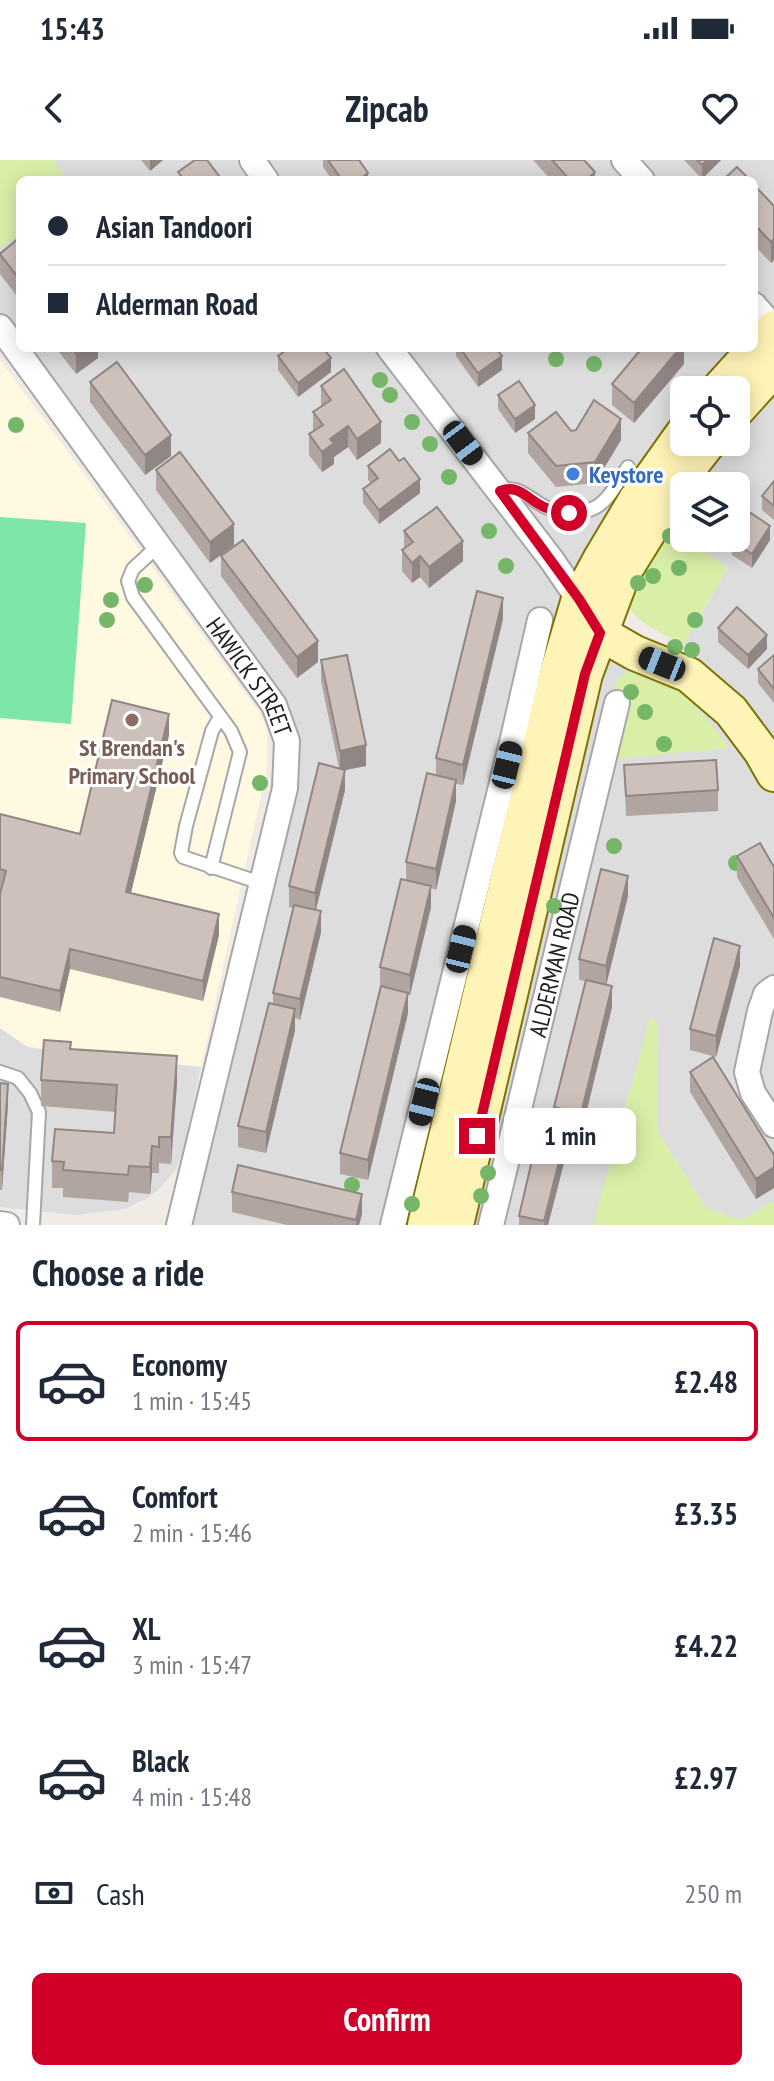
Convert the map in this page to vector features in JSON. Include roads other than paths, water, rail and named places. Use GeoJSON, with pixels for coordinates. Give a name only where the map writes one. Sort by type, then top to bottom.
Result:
{"type":"FeatureCollection","features":[{"type":"Feature","properties":{"kind":"street"},"geometry":{"type":"LineString","coordinates":[[624,160],[638,176]]}},
{"type":"Feature","properties":{"kind":"street"},"geometry":{"type":"LineString","coordinates":[[758,310],[774,328],[758,346]]}},
{"type":"Feature","properties":{"kind":"street","name":"HAWICK STREET"},"geometry":{"type":"LineString","coordinates":[[0,327],[16,349]]}},
{"type":"Feature","properties":{"kind":"street","name":"HAWICK STREET"},"geometry":{"type":"LineString","coordinates":[[18,352],[274,705],[287,741],[285,788],[179,1225]]}},
{"type":"Feature","properties":{"kind":"street"},"geometry":{"type":"LineString","coordinates":[[392,352],[500,491],[579,599],[600,633],[635,653],[689,675],[731,711],[774,774]]}},
{"type":"Feature","properties":{"kind":"street"},"geometry":{"type":"LineString","coordinates":[[731,376],[752,352]]}},
{"type":"Feature","properties":{"kind":"street"},"geometry":{"type":"LineString","coordinates":[[750,396],[774,369]]}},
{"type":"Feature","properties":{"kind":"street"},"geometry":{"type":"LineString","coordinates":[[393,1225],[528,738],[559,667],[579,599],[637,498],[670,452]]}},
{"type":"Feature","properties":{"kind":"street","name":"ALDERMAN ROAD"},"geometry":{"type":"LineString","coordinates":[[456,1225],[585,674],[623,573],[698,456]]}},
{"type":"Feature","properties":{"kind":"street"},"geometry":{"type":"LineString","coordinates":[[425,1225],[528,738],[540,620]]}},
{"type":"Feature","properties":{"kind":"street","name":"ALDERMAN ROAD"},"geometry":{"type":"LineString","coordinates":[[491,1225],[617,703]]}},
{"type":"Feature","properties":{"kind":"street"},"geometry":{"type":"LineString","coordinates":[[774,988],[766,994],[760,1011],[747,1072],[753,1093],[774,1125]]}},
{"type":"Feature","properties":{"kind":"street"},"geometry":{"type":"LineString","coordinates":[[0,1224],[7,1225]]}},
{"type":"Feature","properties":{"kind":"lane"},"geometry":{"type":"LineString","coordinates":[[500,491],[509,487],[543,507],[569,513],[595,508],[613,491],[628,467]]}},
{"type":"Feature","properties":{"kind":"lane"},"geometry":{"type":"LineString","coordinates":[[159,545],[133,569],[128,581],[133,597],[231,731],[240,752],[211,868]]}},
{"type":"Feature","properties":{"kind":"lane"},"geometry":{"type":"LineString","coordinates":[[220,717],[212,731],[181,853],[183,857],[211,868],[261,883]]}},
{"type":"Feature","properties":{"kind":"lane"},"geometry":{"type":"LineString","coordinates":[[0,1072],[18,1078],[39,1112],[33,1225]]}},
{"type":"Feature","properties":{"kind":"place","name":"Keystore"},"geometry":{"type":"Point","coordinates":[573,474]}},
{"type":"Feature","properties":{"kind":"place","name":"St Brendan's Primary School"},"geometry":{"type":"Point","coordinates":[132,720]}}]}
